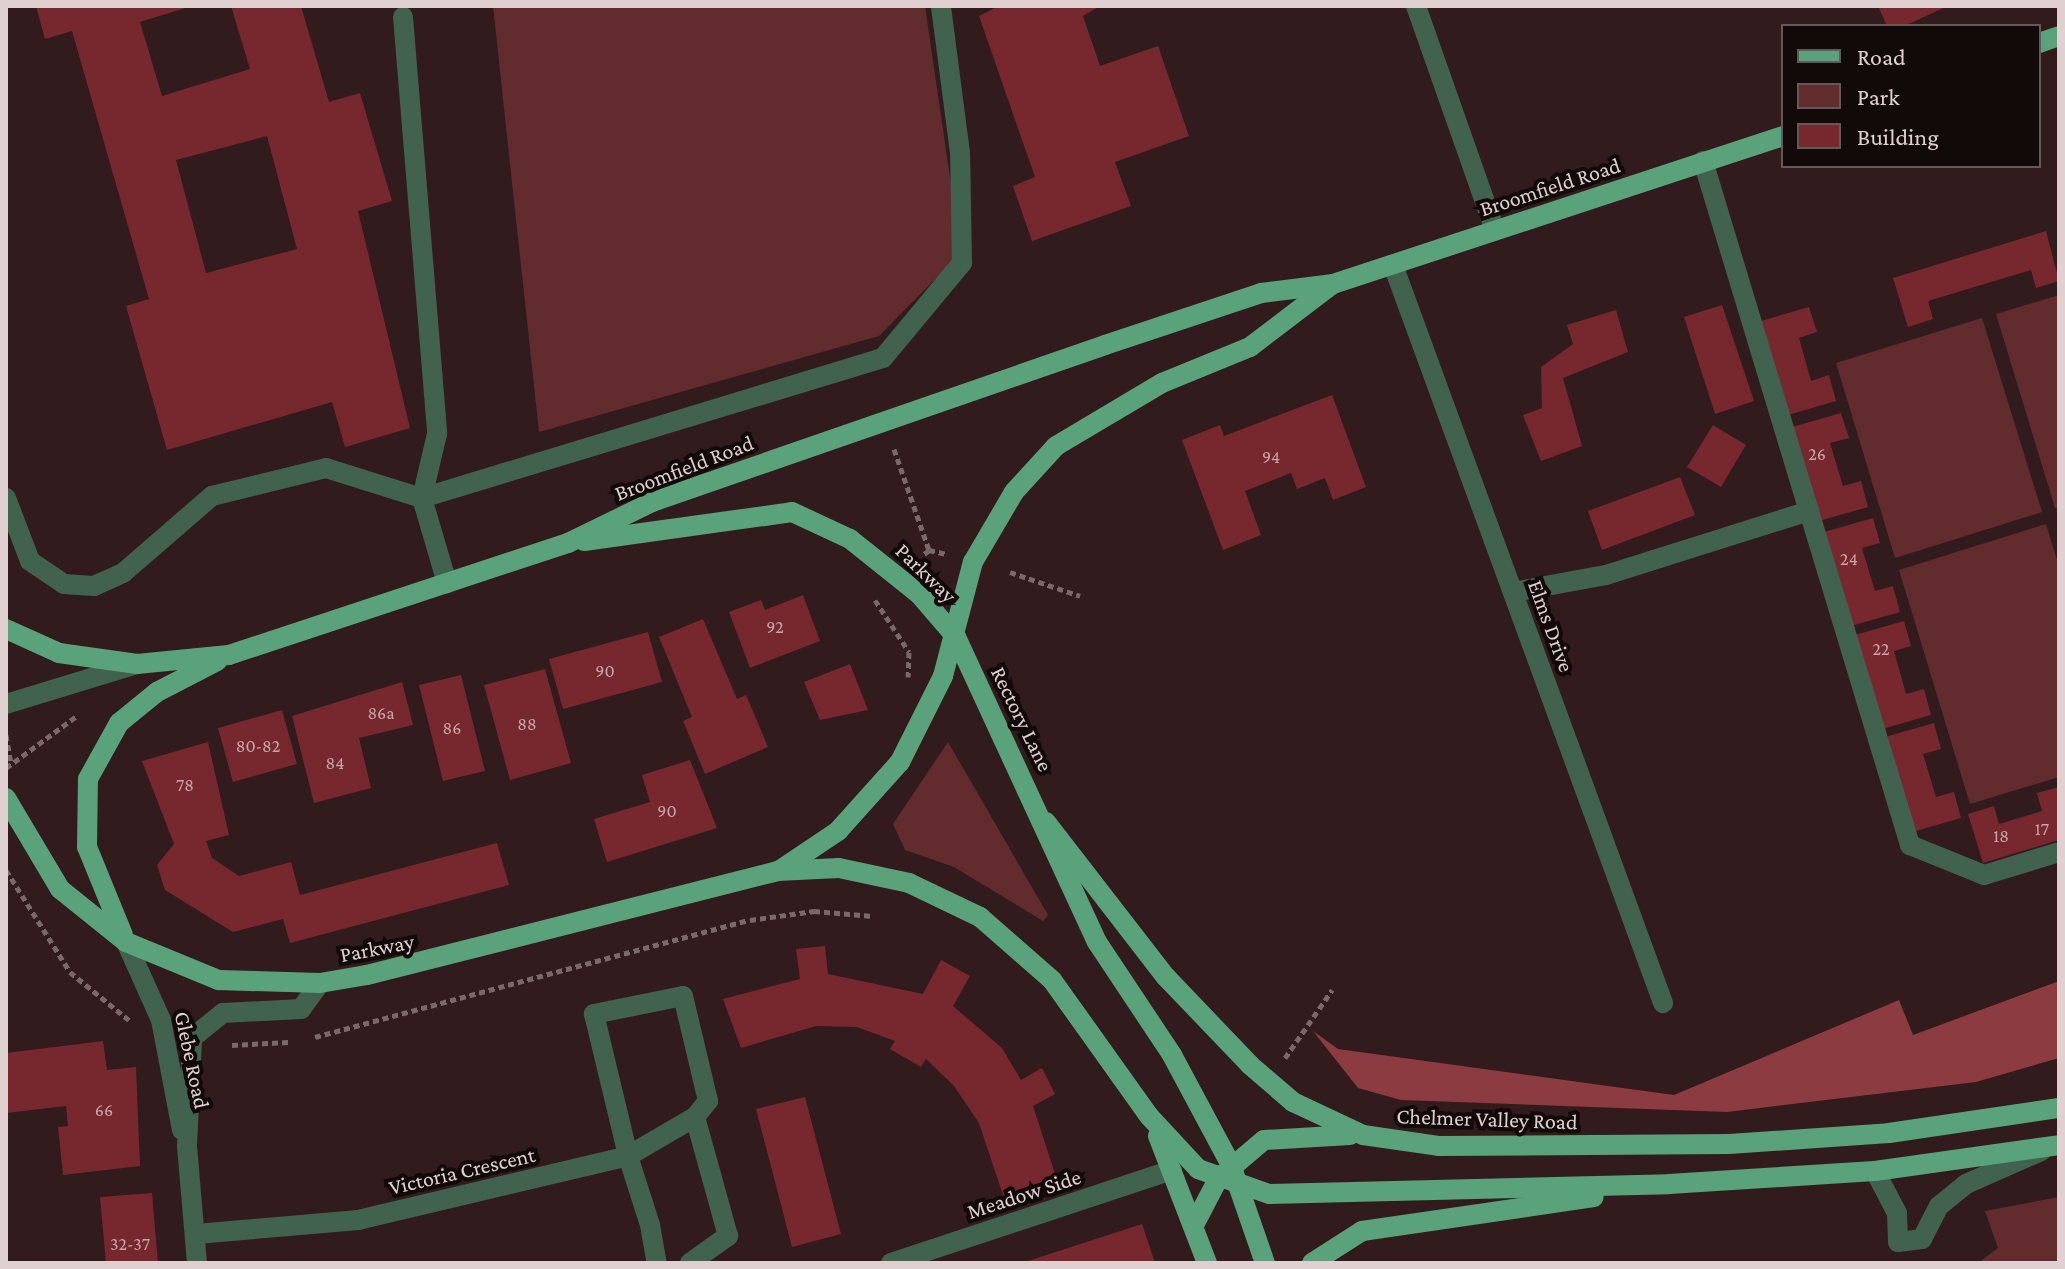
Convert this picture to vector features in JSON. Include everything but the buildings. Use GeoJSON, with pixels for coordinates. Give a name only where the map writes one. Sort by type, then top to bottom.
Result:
{"type":"FeatureCollection","features":[{"type":"Feature","properties":{"kind":"main road","name":"Broomfield Road"},"geometry":{"type":"LineString","coordinates":[[137,664],[229,655],[568,543],[652,502],[1105,345],[1261,293],[1333,284],[1781,137]]}},
{"type":"Feature","properties":{"kind":"main road","name":"Broomfield Road"},"geometry":{"type":"LineString","coordinates":[[956,637],[973,562],[1014,492],[1056,446],[1162,383],[1250,347],[1333,284]]}},
{"type":"Feature","properties":{"kind":"main road","name":"Parkway"},"geometry":{"type":"LineString","coordinates":[[6,798],[60,889],[126,942],[218,980],[320,983],[423,964],[777,871],[816,848],[878,792],[918,729],[956,637],[878,559],[792,512],[568,543]]}},
{"type":"Feature","properties":{"kind":"main road"},"geometry":{"type":"LineString","coordinates":[[6,629],[59,653],[137,664]]}},
{"type":"Feature","properties":{"kind":"main road","name":"Rectory Lane"},"geometry":{"type":"LineString","coordinates":[[956,637],[1046,822]]}},
{"type":"Feature","properties":{"kind":"main road"},"geometry":{"type":"LineString","coordinates":[[126,942],[87,847],[88,779],[119,723],[157,692],[229,655]]}},
{"type":"Feature","properties":{"kind":"main road"},"geometry":{"type":"LineString","coordinates":[[1046,822],[1097,942],[1177,1063],[1224,1172],[1239,1187],[1265,1263]]}},
{"type":"Feature","properties":{"kind":"main road","name":"Chelmer Valley Road"},"geometry":{"type":"LineString","coordinates":[[1046,822],[1166,977],[1250,1065],[1293,1102],[1363,1135],[1438,1146],[1729,1144],[1889,1133],[2059,1108]]}},
{"type":"Feature","properties":{"kind":"main road","name":"Parkway"},"geometry":{"type":"LineString","coordinates":[[777,871],[883,876],[980,917],[1052,980],[1149,1116]]}},
{"type":"Feature","properties":{"kind":"main road"},"geometry":{"type":"LineString","coordinates":[[1149,1116],[1198,1169],[1224,1172]]}},
{"type":"Feature","properties":{"kind":"main road"},"geometry":{"type":"LineString","coordinates":[[1149,1116],[1207,1263]]}},
{"type":"Feature","properties":{"kind":"main road"},"geometry":{"type":"LineString","coordinates":[[1194,1225],[1224,1172],[1279,1135],[1363,1135]]}},
{"type":"Feature","properties":{"kind":"main road"},"geometry":{"type":"LineString","coordinates":[[1239,1187],[1305,1195],[1669,1184],[1875,1171],[2054,1146]]}},
{"type":"Feature","properties":{"kind":"main road"},"geometry":{"type":"LineString","coordinates":[[1317,1259],[1384,1226],[1669,1184]]}},
{"type":"Feature","properties":{"kind":"street"},"geometry":{"type":"LineString","coordinates":[[6,498],[30,561],[64,584],[94,586],[123,573],[212,496],[293,471],[326,468],[422,498],[883,358],[962,263],[960,153],[941,6]]}},
{"type":"Feature","properties":{"kind":"street"},"geometry":{"type":"LineString","coordinates":[[1416,6],[1495,230]]}},
{"type":"Feature","properties":{"kind":"street"},"geometry":{"type":"LineString","coordinates":[[403,17],[437,434],[422,498],[447,583]]}},
{"type":"Feature","properties":{"kind":"street"},"geometry":{"type":"LineString","coordinates":[[1703,161],[1910,845],[1984,875],[2059,852]]}},
{"type":"Feature","properties":{"kind":"street","name":"Elms Drive"},"geometry":{"type":"LineString","coordinates":[[1393,265],[1663,1003]]}},
{"type":"Feature","properties":{"kind":"street"},"geometry":{"type":"LineString","coordinates":[[1513,592],[1606,575],[1809,511]]}},
{"type":"Feature","properties":{"kind":"street","name":"Broomfield Road"},"geometry":{"type":"LineString","coordinates":[[6,704],[137,664]]}},
{"type":"Feature","properties":{"kind":"street","name":"Glebe Road"},"geometry":{"type":"LineString","coordinates":[[126,942],[161,1020],[187,1146],[197,1263]]}},
{"type":"Feature","properties":{"kind":"street","name":"Glebe Road"},"geometry":{"type":"LineString","coordinates":[[187,1146],[192,1038],[223,1013],[301,1009],[320,983]]}},
{"type":"Feature","properties":{"kind":"street"},"geometry":{"type":"LineString","coordinates":[[657,1263],[594,1014],[683,996],[708,1101],[695,1117],[728,1236],[690,1263]]}},
{"type":"Feature","properties":{"kind":"street","name":"Victoria Crescent"},"geometry":{"type":"LineString","coordinates":[[196,1234],[358,1220],[628,1156],[695,1117]]}},
{"type":"Feature","properties":{"kind":"street"},"geometry":{"type":"LineString","coordinates":[[1875,1171],[1897,1213],[1898,1242],[1922,1239],[1939,1206],[1966,1184],[2054,1146]]}},
{"type":"Feature","properties":{"kind":"street","name":"Meadow Side"},"geometry":{"type":"LineString","coordinates":[[891,1263],[1172,1170]]}},
{"type":"Feature","properties":{"kind":"path"},"geometry":{"type":"LineString","coordinates":[[892,444],[929,550]]}},
{"type":"Feature","properties":{"kind":"path"},"geometry":{"type":"LineString","coordinates":[[929,550],[947,554]]}},
{"type":"Feature","properties":{"kind":"path"},"geometry":{"type":"LineString","coordinates":[[922,556],[929,550]]}},
{"type":"Feature","properties":{"kind":"path"},"geometry":{"type":"LineString","coordinates":[[1010,572],[1080,596]]}},
{"type":"Feature","properties":{"kind":"path"},"geometry":{"type":"LineString","coordinates":[[875,600],[909,652],[904,686]]}},
{"type":"Feature","properties":{"kind":"path"},"geometry":{"type":"LineString","coordinates":[[6,735],[11,764],[90,707]]}},
{"type":"Feature","properties":{"kind":"path"},"geometry":{"type":"LineString","coordinates":[[6,870],[70,972],[124,1021],[136,1021]]}},
{"type":"Feature","properties":{"kind":"path"},"geometry":{"type":"LineString","coordinates":[[222,1044],[258,1048],[318,1036],[780,914],[873,916]]}},
{"type":"Feature","properties":{"kind":"path"},"geometry":{"type":"LineString","coordinates":[[1287,1053],[1332,990]]}},
{"type":"Feature","properties":{"kind":"green space"},"geometry":{"type":"Polygon","coordinates":[[[493,6],[925,6],[961,253],[879,336],[539,432],[493,6]]]}},
{"type":"Feature","properties":{"kind":"green space"},"geometry":{"type":"Polygon","coordinates":[[[2059,295],[2059,507],[2055,508],[1996,314],[2059,295]]]}},
{"type":"Feature","properties":{"kind":"green space"},"geometry":{"type":"Polygon","coordinates":[[[1982,318],[2042,512],[1895,558],[1836,363],[1982,318]]]}},
{"type":"Feature","properties":{"kind":"green space"},"geometry":{"type":"Polygon","coordinates":[[[2046,524],[2059,567],[2059,777],[1970,804],[1899,570],[2046,524]]]}},
{"type":"Feature","properties":{"kind":"green space"},"geometry":{"type":"Polygon","coordinates":[[[948,742],[1048,915],[1043,921],[954,867],[905,850],[893,824],[948,742]]]}},
{"type":"Feature","properties":{"kind":"green space"},"geometry":{"type":"Polygon","coordinates":[[[2059,1197],[2059,1263],[1978,1263],[1998,1248],[1985,1211],[2059,1197]]]}},
{"type":"Feature","properties":{"kind":"shaded area"},"geometry":{"type":"Polygon","coordinates":[[[2059,981],[2059,1058],[1976,1082],[1727,1112],[1401,1100],[1358,1088],[1313,1031],[1338,1049],[1674,1095],[1899,1000],[1913,1035],[2059,981]]]}}]}
